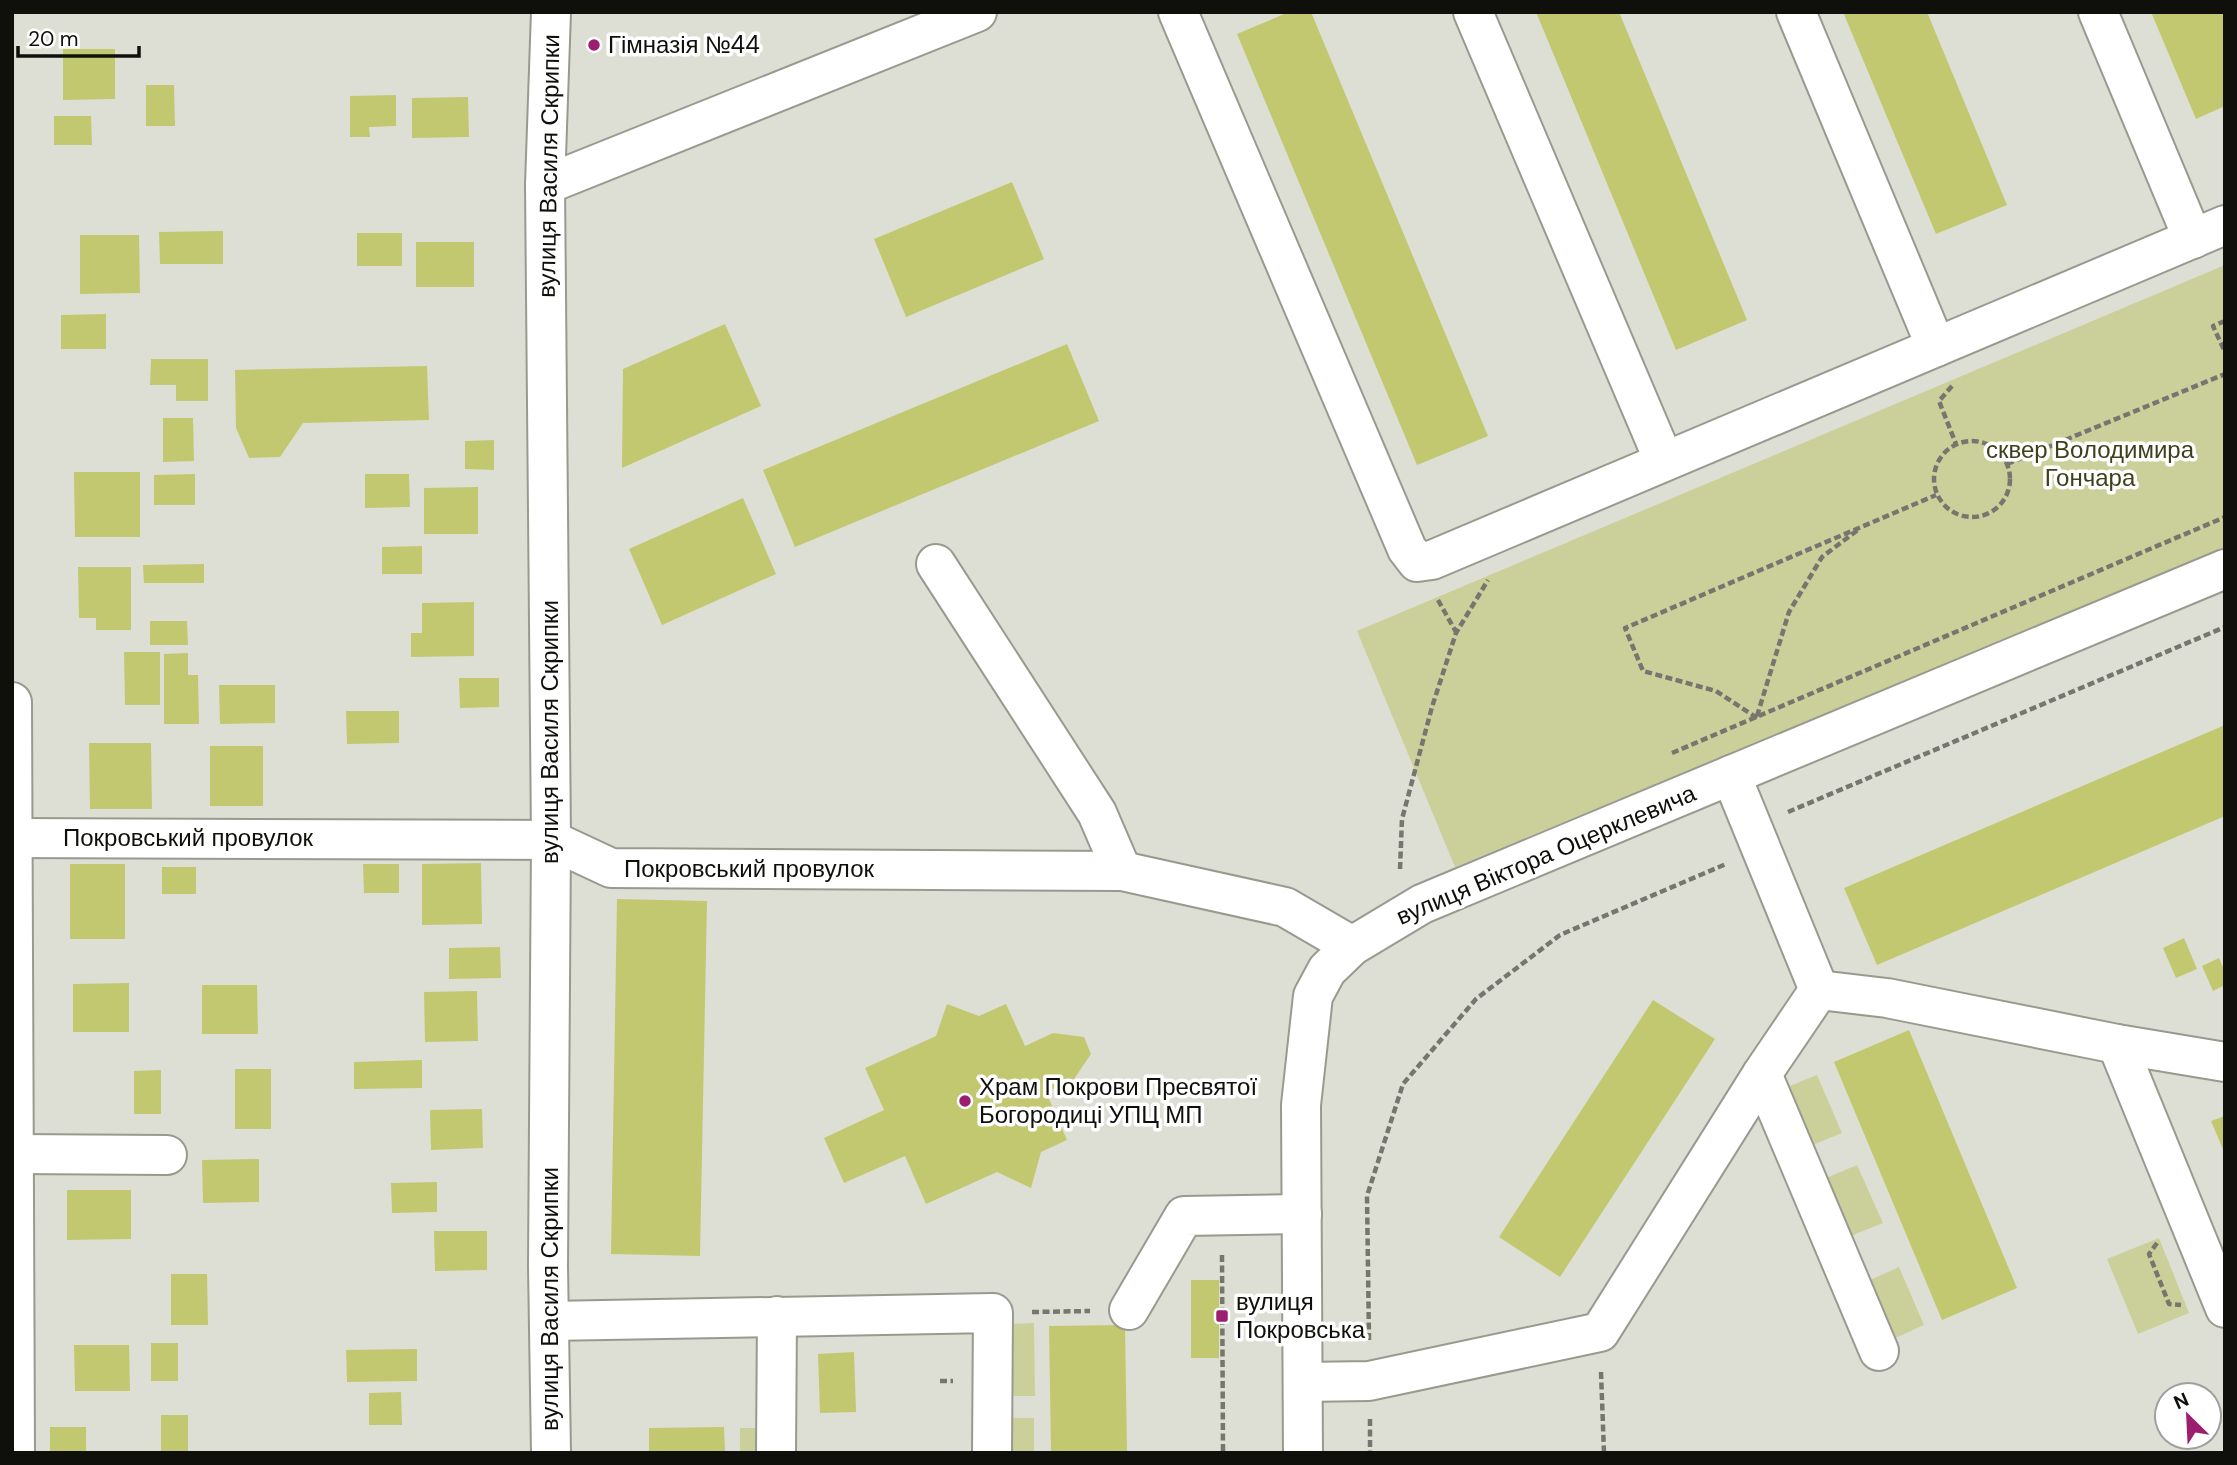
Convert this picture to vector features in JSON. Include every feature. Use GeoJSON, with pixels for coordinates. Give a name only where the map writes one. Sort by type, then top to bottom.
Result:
{"type":"FeatureCollection","features":[{"type":"Feature","properties":{"kind":"street","name":"вулиця Василя Скрипки"},"geometry":{"type":"LineString","coordinates":[[551,12],[545,185],[551,840],[551,1453]]}},
{"type":"Feature","properties":{"kind":"street"},"geometry":{"type":"LineString","coordinates":[[545,185],[977,12]]}},
{"type":"Feature","properties":{"kind":"street"},"geometry":{"type":"LineString","coordinates":[[1178,12],[1407,550],[1417,562],[1432,560],[2209,232],[2098,12]]}},
{"type":"Feature","properties":{"kind":"street"},"geometry":{"type":"LineString","coordinates":[[1473,12],[1664,461]]}},
{"type":"Feature","properties":{"kind":"street"},"geometry":{"type":"LineString","coordinates":[[1796,12],[1936,347]]}},
{"type":"Feature","properties":{"kind":"street"},"geometry":{"type":"LineString","coordinates":[[936,564],[1097,813],[1122,871]]}},
{"type":"Feature","properties":{"kind":"street","name":"вулиця Віктора Оцерклевича"},"geometry":{"type":"LineString","coordinates":[[1303,1453],[1301,1105],[1313,996],[1327,970],[1352,946],[1422,904],[2225,569]]}},
{"type":"Feature","properties":{"kind":"street"},"geometry":{"type":"LineString","coordinates":[[12,702],[15,1453]]}},
{"type":"Feature","properties":{"kind":"street"},"geometry":{"type":"LineString","coordinates":[[1731,775],[1819,990]]}},
{"type":"Feature","properties":{"kind":"street","name":"Покровський провулок"},"geometry":{"type":"LineString","coordinates":[[13,838],[551,840],[611,867],[1122,871],[1284,908],[1352,946]]}},
{"type":"Feature","properties":{"kind":"street"},"geometry":{"type":"LineString","coordinates":[[1819,990],[1887,998],[2117,1044],[2225,1062]]}},
{"type":"Feature","properties":{"kind":"street"},"geometry":{"type":"LineString","coordinates":[[1303,1382],[1369,1381],[1600,1332],[1762,1074],[1819,990]]}},
{"type":"Feature","properties":{"kind":"street"},"geometry":{"type":"LineString","coordinates":[[2117,1044],[2225,1308]]}},
{"type":"Feature","properties":{"kind":"street"},"geometry":{"type":"LineString","coordinates":[[1762,1074],[1879,1351]]}},
{"type":"Feature","properties":{"kind":"street"},"geometry":{"type":"LineString","coordinates":[[14,1154],[167,1155]]}},
{"type":"Feature","properties":{"kind":"street"},"geometry":{"type":"LineString","coordinates":[[1129,1310],[1184,1216],[1302,1214]]}},
{"type":"Feature","properties":{"kind":"street"},"geometry":{"type":"LineString","coordinates":[[549,1321],[993,1313],[992,1453]]}},
{"type":"Feature","properties":{"kind":"street"},"geometry":{"type":"LineString","coordinates":[[776,1453],[777,1316]]}},
{"type":"Feature","properties":{"kind":"path"},"geometry":{"type":"LineString","coordinates":[[2225,321],[2213,326],[2225,352]]}},
{"type":"Feature","properties":{"kind":"path"},"geometry":{"type":"LineString","coordinates":[[2007,464],[2225,374]]}},
{"type":"Feature","properties":{"kind":"path"},"geometry":{"type":"LineString","coordinates":[[1971,441],[1986,443],[1998,452],[2007,464],[2011,479],[2008,494],[2000,506],[1987,515],[1973,518],[1958,516],[1945,508],[1936,495],[1933,481],[1935,466],[1943,452],[1956,444],[1971,441]]}},
{"type":"Feature","properties":{"kind":"path"},"geometry":{"type":"LineString","coordinates":[[1756,717],[1716,691],[1643,671],[1625,628],[1936,495]]}},
{"type":"Feature","properties":{"kind":"path"},"geometry":{"type":"LineString","coordinates":[[1668,754],[2225,517]]}},
{"type":"Feature","properties":{"kind":"path"},"geometry":{"type":"LineString","coordinates":[[1756,717],[1789,612],[1822,557],[1865,525]]}},
{"type":"Feature","properties":{"kind":"path"},"geometry":{"type":"LineString","coordinates":[[1394,919],[1401,868],[1402,819],[1432,707],[1456,633],[1490,577]]}},
{"type":"Feature","properties":{"kind":"path"},"geometry":{"type":"LineString","coordinates":[[1370,1453],[1367,1196],[1403,1084],[1476,999],[1560,935],[1756,838],[2225,627]]}},
{"type":"Feature","properties":{"kind":"path"},"geometry":{"type":"LineString","coordinates":[[1391,873],[1413,863]]}},
{"type":"Feature","properties":{"kind":"path"},"geometry":{"type":"LineString","coordinates":[[1222,1215],[1223,1453]]}},
{"type":"Feature","properties":{"kind":"path"},"geometry":{"type":"LineString","coordinates":[[993,1313],[1129,1310]]}},
{"type":"Feature","properties":{"kind":"path"},"geometry":{"type":"LineString","coordinates":[[1600,1332],[1604,1453]]}},
{"type":"Feature","properties":{"kind":"green space","name":"сквер Володимира Гончара"},"geometry":{"type":"Polygon","coordinates":[[[2225,265],[2225,549],[1455,867],[1357,631],[2225,265]]]}},
{"type":"Feature","properties":{"kind":"green space"},"geometry":{"type":"Polygon","coordinates":[[[1817,1075],[1842,1133],[1810,1146],[1785,1088],[1817,1075]]]}},
{"type":"Feature","properties":{"kind":"green space"},"geometry":{"type":"Polygon","coordinates":[[[1857,1165],[1883,1223],[1851,1236],[1826,1178],[1857,1165]]]}},
{"type":"Feature","properties":{"kind":"green space"},"geometry":{"type":"Polygon","coordinates":[[[2159,1238],[2189,1313],[2138,1334],[2107,1259],[2159,1238]]]}},
{"type":"Feature","properties":{"kind":"green space"},"geometry":{"type":"Polygon","coordinates":[[[1899,1267],[1924,1325],[1893,1339],[1868,1281],[1899,1267]]]}},
{"type":"Feature","properties":{"kind":"green space"},"geometry":{"type":"Polygon","coordinates":[[[1034,1323],[1035,1396],[1007,1396],[1006,1324],[1034,1323]]]}},
{"type":"Feature","properties":{"kind":"green space"},"geometry":{"type":"Polygon","coordinates":[[[1007,1418],[1034,1418],[1034,1453],[1007,1453],[1007,1418]]]}},
{"type":"Feature","properties":{"kind":"green space"},"geometry":{"type":"Polygon","coordinates":[[[740,1428],[768,1428],[768,1453],[740,1453],[740,1428]]]}},
{"type":"Feature","properties":{"kind":"building"},"geometry":{"type":"Polygon","coordinates":[[[1289,12],[1311,12],[1488,436],[1417,465],[1237,34],[1289,12]]]}},
{"type":"Feature","properties":{"kind":"building"},"geometry":{"type":"Polygon","coordinates":[[[1536,12],[1619,12],[1747,320],[1676,350],[1536,12]]]}},
{"type":"Feature","properties":{"kind":"building"},"geometry":{"type":"Polygon","coordinates":[[[1843,12],[1927,12],[2007,205],[1936,234],[1843,12]]]}},
{"type":"Feature","properties":{"kind":"building"},"geometry":{"type":"Polygon","coordinates":[[[2151,12],[2225,12],[2225,106],[2196,119],[2151,12]]]}},
{"type":"Feature","properties":{"kind":"building"},"geometry":{"type":"Polygon","coordinates":[[[63,49],[115,49],[115,99],[63,100],[63,49]]]}},
{"type":"Feature","properties":{"kind":"building"},"geometry":{"type":"Polygon","coordinates":[[[146,85],[174,85],[175,126],[146,126],[146,85]]]}},
{"type":"Feature","properties":{"kind":"building"},"geometry":{"type":"Polygon","coordinates":[[[396,95],[396,126],[369,127],[370,137],[350,137],[350,96],[396,95]]]}},
{"type":"Feature","properties":{"kind":"building"},"geometry":{"type":"Polygon","coordinates":[[[468,97],[469,137],[412,138],[412,98],[468,97]]]}},
{"type":"Feature","properties":{"kind":"building"},"geometry":{"type":"Polygon","coordinates":[[[54,116],[91,116],[92,145],[54,145],[54,116]]]}},
{"type":"Feature","properties":{"kind":"building"},"geometry":{"type":"Polygon","coordinates":[[[1012,182],[1044,259],[906,317],[874,239],[1012,182]]]}},
{"type":"Feature","properties":{"kind":"building"},"geometry":{"type":"Polygon","coordinates":[[[223,231],[223,264],[160,264],[159,232],[223,231]]]}},
{"type":"Feature","properties":{"kind":"building"},"geometry":{"type":"Polygon","coordinates":[[[357,233],[402,233],[402,266],[357,266],[357,233]]]}},
{"type":"Feature","properties":{"kind":"building"},"geometry":{"type":"Polygon","coordinates":[[[80,235],[139,235],[140,293],[80,294],[80,235]]]}},
{"type":"Feature","properties":{"kind":"building"},"geometry":{"type":"Polygon","coordinates":[[[416,242],[474,242],[474,287],[416,287],[416,242]]]}},
{"type":"Feature","properties":{"kind":"building"},"geometry":{"type":"Polygon","coordinates":[[[106,314],[106,349],[61,349],[61,315],[106,314]]]}},
{"type":"Feature","properties":{"kind":"building"},"geometry":{"type":"Polygon","coordinates":[[[725,324],[761,406],[622,468],[623,369],[725,324]]]}},
{"type":"Feature","properties":{"kind":"building"},"geometry":{"type":"Polygon","coordinates":[[[1067,344],[1099,421],[795,547],[763,470],[1067,344]]]}},
{"type":"Feature","properties":{"kind":"building"},"geometry":{"type":"Polygon","coordinates":[[[151,359],[208,359],[208,401],[176,401],[176,385],[150,385],[151,359]]]}},
{"type":"Feature","properties":{"kind":"building"},"geometry":{"type":"Polygon","coordinates":[[[427,366],[429,420],[303,423],[280,457],[249,458],[236,428],[235,370],[427,366]]]}},
{"type":"Feature","properties":{"kind":"building"},"geometry":{"type":"Polygon","coordinates":[[[163,418],[193,418],[194,461],[163,462],[163,418]]]}},
{"type":"Feature","properties":{"kind":"building"},"geometry":{"type":"Polygon","coordinates":[[[494,440],[494,470],[465,469],[465,441],[494,440]]]}},
{"type":"Feature","properties":{"kind":"building"},"geometry":{"type":"Polygon","coordinates":[[[74,472],[140,472],[140,537],[75,537],[74,472]]]}},
{"type":"Feature","properties":{"kind":"building"},"geometry":{"type":"Polygon","coordinates":[[[195,474],[195,505],[154,505],[154,475],[195,474]]]}},
{"type":"Feature","properties":{"kind":"building"},"geometry":{"type":"Polygon","coordinates":[[[365,474],[409,474],[410,507],[365,508],[365,474]]]}},
{"type":"Feature","properties":{"kind":"building"},"geometry":{"type":"Polygon","coordinates":[[[478,487],[478,534],[424,534],[424,488],[478,487]]]}},
{"type":"Feature","properties":{"kind":"building"},"geometry":{"type":"Polygon","coordinates":[[[743,498],[776,574],[662,625],[629,549],[743,498]]]}},
{"type":"Feature","properties":{"kind":"building"},"geometry":{"type":"Polygon","coordinates":[[[422,546],[422,574],[382,574],[382,547],[422,546]]]}},
{"type":"Feature","properties":{"kind":"building"},"geometry":{"type":"Polygon","coordinates":[[[204,564],[204,583],[144,583],[143,565],[204,564]]]}},
{"type":"Feature","properties":{"kind":"building"},"geometry":{"type":"Polygon","coordinates":[[[78,567],[131,567],[131,630],[96,630],[96,618],[79,618],[78,567]]]}},
{"type":"Feature","properties":{"kind":"building"},"geometry":{"type":"Polygon","coordinates":[[[474,602],[474,656],[411,657],[411,633],[422,633],[422,603],[474,602]]]}},
{"type":"Feature","properties":{"kind":"building"},"geometry":{"type":"Polygon","coordinates":[[[150,621],[187,621],[188,645],[150,645],[150,621]]]}},
{"type":"Feature","properties":{"kind":"building"},"geometry":{"type":"Polygon","coordinates":[[[124,652],[160,652],[160,705],[125,705],[124,652]]]}},
{"type":"Feature","properties":{"kind":"building"},"geometry":{"type":"Polygon","coordinates":[[[188,653],[188,675],[198,675],[199,724],[164,724],[164,654],[188,653]]]}},
{"type":"Feature","properties":{"kind":"building"},"geometry":{"type":"Polygon","coordinates":[[[459,678],[499,678],[499,707],[460,708],[459,678]]]}},
{"type":"Feature","properties":{"kind":"building"},"geometry":{"type":"Polygon","coordinates":[[[219,685],[275,685],[275,723],[220,724],[219,685]]]}},
{"type":"Feature","properties":{"kind":"building"},"geometry":{"type":"Polygon","coordinates":[[[346,711],[399,711],[399,743],[347,744],[346,711]]]}},
{"type":"Feature","properties":{"kind":"building"},"geometry":{"type":"Polygon","coordinates":[[[2225,725],[2225,816],[1877,965],[1844,888],[2225,725]]]}},
{"type":"Feature","properties":{"kind":"building"},"geometry":{"type":"Polygon","coordinates":[[[89,743],[151,743],[152,809],[90,809],[89,743]]]}},
{"type":"Feature","properties":{"kind":"building"},"geometry":{"type":"Polygon","coordinates":[[[210,746],[263,746],[263,806],[210,806],[210,746]]]}},
{"type":"Feature","properties":{"kind":"building"},"geometry":{"type":"Polygon","coordinates":[[[481,863],[482,924],[422,925],[422,864],[481,863]]]}},
{"type":"Feature","properties":{"kind":"building"},"geometry":{"type":"Polygon","coordinates":[[[70,864],[125,864],[125,939],[70,939],[70,864]]]}},
{"type":"Feature","properties":{"kind":"building"},"geometry":{"type":"Polygon","coordinates":[[[363,864],[399,864],[399,893],[364,893],[363,864]]]}},
{"type":"Feature","properties":{"kind":"building"},"geometry":{"type":"Polygon","coordinates":[[[162,867],[196,867],[196,894],[162,894],[162,867]]]}},
{"type":"Feature","properties":{"kind":"building"},"geometry":{"type":"Polygon","coordinates":[[[617,899],[707,901],[700,1256],[611,1254],[617,899]]]}},
{"type":"Feature","properties":{"kind":"building"},"geometry":{"type":"Polygon","coordinates":[[[2184,938],[2197,969],[2176,978],[2163,948],[2184,938]]]}},
{"type":"Feature","properties":{"kind":"building"},"geometry":{"type":"Polygon","coordinates":[[[500,947],[501,978],[449,979],[449,948],[500,947]]]}},
{"type":"Feature","properties":{"kind":"building"},"geometry":{"type":"Polygon","coordinates":[[[2219,958],[2225,972],[2225,985],[2213,991],[2202,966],[2219,958]]]}},
{"type":"Feature","properties":{"kind":"building"},"geometry":{"type":"Polygon","coordinates":[[[129,983],[129,1032],[73,1032],[73,984],[129,983]]]}},
{"type":"Feature","properties":{"kind":"building"},"geometry":{"type":"Polygon","coordinates":[[[202,985],[257,985],[258,1034],[202,1034],[202,985]]]}},
{"type":"Feature","properties":{"kind":"building"},"geometry":{"type":"Polygon","coordinates":[[[477,991],[478,1041],[425,1042],[424,992],[477,991]]]}},
{"type":"Feature","properties":{"kind":"building"},"geometry":{"type":"Polygon","coordinates":[[[1653,1000],[1715,1039],[1560,1277],[1499,1237],[1653,1000]]]}},
{"type":"Feature","properties":{"kind":"building","name":"Храм Покрови Пресвятої Богородиці УПЦ МП"},"geometry":{"type":"Polygon","coordinates":[[[947,1004],[979,1016],[1006,1004],[1025,1046],[1053,1033],[1084,1037],[1091,1054],[1074,1079],[1046,1092],[1067,1140],[1041,1152],[1031,1188],[997,1172],[926,1204],[905,1156],[844,1183],[824,1138],[884,1110],[865,1068],[936,1036],[947,1004]]]}},
{"type":"Feature","properties":{"kind":"building"},"geometry":{"type":"Polygon","coordinates":[[[1909,1030],[2017,1288],[1942,1320],[1834,1062],[1909,1030]]]}},
{"type":"Feature","properties":{"kind":"building"},"geometry":{"type":"Polygon","coordinates":[[[422,1060],[422,1088],[354,1089],[354,1062],[422,1060]]]}},
{"type":"Feature","properties":{"kind":"building"},"geometry":{"type":"Polygon","coordinates":[[[235,1069],[271,1069],[271,1129],[235,1129],[235,1069]]]}},
{"type":"Feature","properties":{"kind":"building"},"geometry":{"type":"Polygon","coordinates":[[[161,1070],[161,1114],[134,1114],[134,1071],[161,1070]]]}},
{"type":"Feature","properties":{"kind":"building"},"geometry":{"type":"Polygon","coordinates":[[[482,1109],[483,1148],[431,1150],[430,1110],[482,1109]]]}},
{"type":"Feature","properties":{"kind":"building"},"geometry":{"type":"Polygon","coordinates":[[[2225,1116],[2225,1154],[2211,1121],[2225,1116]]]}},
{"type":"Feature","properties":{"kind":"building"},"geometry":{"type":"Polygon","coordinates":[[[259,1159],[259,1202],[203,1203],[202,1160],[259,1159]]]}},
{"type":"Feature","properties":{"kind":"building"},"geometry":{"type":"Polygon","coordinates":[[[437,1182],[437,1212],[392,1213],[391,1183],[437,1182]]]}},
{"type":"Feature","properties":{"kind":"building"},"geometry":{"type":"Polygon","coordinates":[[[67,1190],[131,1190],[131,1239],[67,1240],[67,1190]]]}},
{"type":"Feature","properties":{"kind":"building"},"geometry":{"type":"Polygon","coordinates":[[[434,1231],[487,1231],[487,1270],[435,1271],[434,1231]]]}},
{"type":"Feature","properties":{"kind":"building"},"geometry":{"type":"Polygon","coordinates":[[[171,1274],[207,1274],[208,1325],[171,1325],[171,1274]]]}},
{"type":"Feature","properties":{"kind":"building"},"geometry":{"type":"Polygon","coordinates":[[[1191,1280],[1219,1280],[1219,1358],[1191,1358],[1191,1280]]]}},
{"type":"Feature","properties":{"kind":"building"},"geometry":{"type":"Polygon","coordinates":[[[1125,1325],[1127,1453],[1051,1453],[1049,1326],[1125,1325]]]}},
{"type":"Feature","properties":{"kind":"building"},"geometry":{"type":"Polygon","coordinates":[[[151,1343],[178,1343],[178,1381],[151,1381],[151,1343]]]}},
{"type":"Feature","properties":{"kind":"building"},"geometry":{"type":"Polygon","coordinates":[[[74,1345],[129,1345],[130,1391],[75,1391],[74,1345]]]}},
{"type":"Feature","properties":{"kind":"building"},"geometry":{"type":"Polygon","coordinates":[[[417,1349],[417,1381],[347,1382],[346,1350],[417,1349]]]}},
{"type":"Feature","properties":{"kind":"building"},"geometry":{"type":"Polygon","coordinates":[[[854,1352],[856,1412],[820,1413],[818,1354],[854,1352]]]}},
{"type":"Feature","properties":{"kind":"building"},"geometry":{"type":"Polygon","coordinates":[[[401,1392],[402,1425],[369,1425],[369,1393],[401,1392]]]}},
{"type":"Feature","properties":{"kind":"building"},"geometry":{"type":"Polygon","coordinates":[[[161,1415],[188,1415],[188,1452],[161,1452],[161,1415]]]}},
{"type":"Feature","properties":{"kind":"building"},"geometry":{"type":"Polygon","coordinates":[[[50,1427],[86,1427],[86,1453],[50,1453],[50,1427]]]}},
{"type":"Feature","properties":{"kind":"building"},"geometry":{"type":"Polygon","coordinates":[[[724,1427],[725,1453],[649,1453],[649,1428],[724,1427]]]}},
{"type":"Feature","properties":{"kind":"place","name":"Гімназія №44"},"geometry":{"type":"Point","coordinates":[594,45]}},
{"type":"Feature","properties":{"kind":"place","name":"Храм Покрови Пресвятої Богородиці УПЦ МП"},"geometry":{"type":"Point","coordinates":[965,1101]}},
{"type":"Feature","properties":{"kind":"place","name":"вулиця Покровська"},"geometry":{"type":"Point","coordinates":[1222,1316]}}]}
